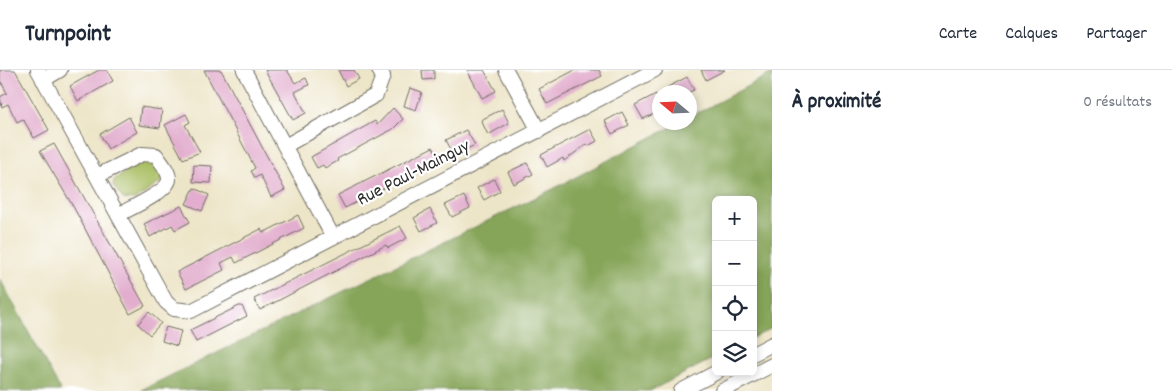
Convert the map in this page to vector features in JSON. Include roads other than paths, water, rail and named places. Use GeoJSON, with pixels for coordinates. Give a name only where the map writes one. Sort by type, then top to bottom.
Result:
{"type":"FeatureCollection","features":[{"type":"Feature","properties":{"kind":"street"},"geometry":{"type":"LineString","coordinates":[[60,70],[41,75],[118,215],[165,188],[169,181],[168,173],[156,155],[149,153],[142,154],[97,176]]}},
{"type":"Feature","properties":{"kind":"street"},"geometry":{"type":"LineString","coordinates":[[244,70],[333,237]]}},
{"type":"Feature","properties":{"kind":"street"},"geometry":{"type":"LineString","coordinates":[[285,146],[376,95],[383,76],[380,70]]}},
{"type":"Feature","properties":{"kind":"street"},"geometry":{"type":"LineString","coordinates":[[506,70],[539,131]]}},
{"type":"Feature","properties":{"kind":"street","name":"Rue Paul-Mainguy"},"geometry":{"type":"LineString","coordinates":[[118,215],[166,302],[174,309],[191,311],[655,70]]}},
{"type":"Feature","properties":{"kind":"street"},"geometry":{"type":"LineString","coordinates":[[757,352],[772,344]]}},
{"type":"Feature","properties":{"kind":"street"},"geometry":{"type":"LineString","coordinates":[[722,391],[772,365]]}},
{"type":"Feature","properties":{"kind":"street"},"geometry":{"type":"LineString","coordinates":[[681,391],[712,375]]}}]}
